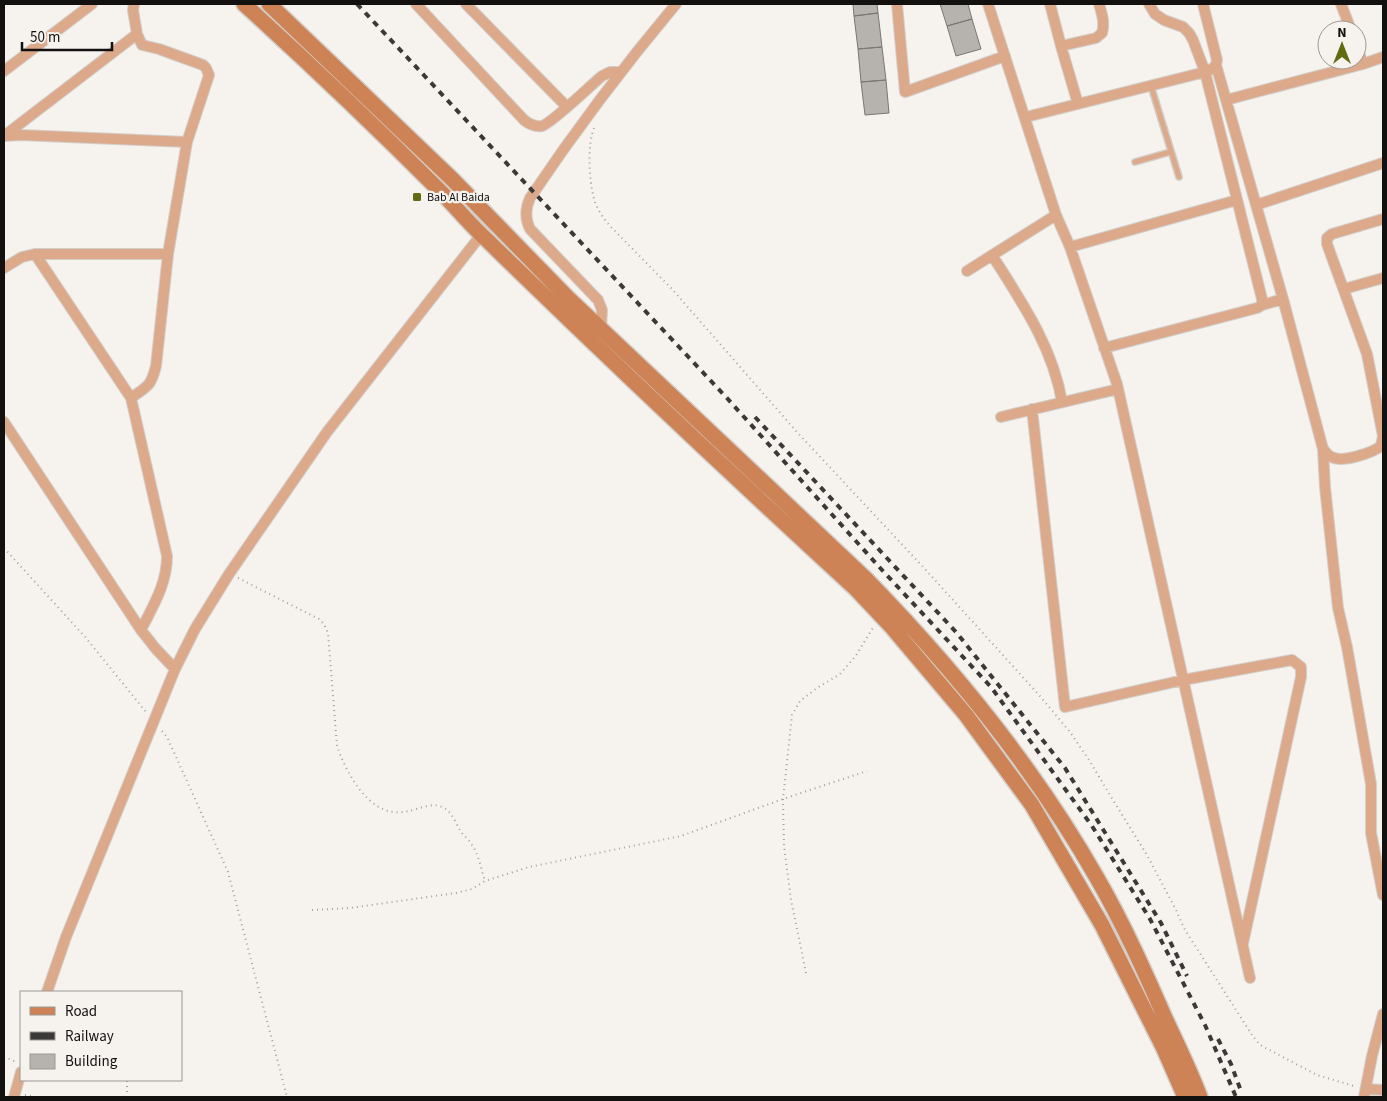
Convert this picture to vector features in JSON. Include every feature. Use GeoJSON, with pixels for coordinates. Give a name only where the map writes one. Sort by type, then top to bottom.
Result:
{"type":"FeatureCollection","features":[{"type":"Feature","properties":{"kind":"street"},"geometry":{"type":"LineString","coordinates":[[4,71],[92,4]]}},
{"type":"Feature","properties":{"kind":"street"},"geometry":{"type":"LineString","coordinates":[[132,398],[149,386],[156,366],[168,254],[187,142],[208,78],[206,68],[198,64],[159,49],[142,45],[137,34],[133,10],[134,4]]}},
{"type":"Feature","properties":{"kind":"street"},"geometry":{"type":"LineString","coordinates":[[244,4],[290,45],[407,158],[480,235],[656,403],[856,589],[881,616],[966,715],[1032,805],[1102,925],[1164,1049],[1185,1097]]}},
{"type":"Feature","properties":{"kind":"street"},"geometry":{"type":"LineString","coordinates":[[269,4],[439,167],[568,298],[866,580],[932,650],[977,704],[1047,798],[1097,878],[1138,958],[1200,1097]]}},
{"type":"Feature","properties":{"kind":"street"},"geometry":{"type":"LineString","coordinates":[[416,4],[529,124],[535,126],[547,124],[602,76],[610,72],[620,72]]}},
{"type":"Feature","properties":{"kind":"street"},"geometry":{"type":"LineString","coordinates":[[466,4],[567,107]]}},
{"type":"Feature","properties":{"kind":"street"},"geometry":{"type":"LineString","coordinates":[[601,328],[602,310],[598,300],[534,234],[528,224],[526,212],[530,198],[551,167],[620,72],[676,4]]}},
{"type":"Feature","properties":{"kind":"street"},"geometry":{"type":"LineString","coordinates":[[897,4],[905,92],[1005,56]]}},
{"type":"Feature","properties":{"kind":"street"},"geometry":{"type":"LineString","coordinates":[[988,4],[1026,117],[1056,215],[1070,247],[1117,384],[1250,978]]}},
{"type":"Feature","properties":{"kind":"street"},"geometry":{"type":"LineString","coordinates":[[1050,4],[1078,104]]}},
{"type":"Feature","properties":{"kind":"street"},"geometry":{"type":"LineString","coordinates":[[1062,46],[1096,38],[1102,33],[1104,27],[1099,4]]}},
{"type":"Feature","properties":{"kind":"street"},"geometry":{"type":"LineString","coordinates":[[1148,4],[1155,14],[1164,20],[1183,27],[1193,40],[1205,72],[1262,305]]}},
{"type":"Feature","properties":{"kind":"street"},"geometry":{"type":"LineString","coordinates":[[1203,4],[1216,65],[1283,299],[1323,449],[1325,487],[1338,608],[1347,647],[1371,784],[1372,833],[1383,895]]}},
{"type":"Feature","properties":{"kind":"street"},"geometry":{"type":"LineString","coordinates":[[1341,4],[1347,20]]}},
{"type":"Feature","properties":{"kind":"street"},"geometry":{"type":"LineString","coordinates":[[4,136],[137,34]]}},
{"type":"Feature","properties":{"kind":"street"},"geometry":{"type":"LineString","coordinates":[[1367,63],[1383,57]]}},
{"type":"Feature","properties":{"kind":"street"},"geometry":{"type":"LineString","coordinates":[[1026,117],[1205,72],[1213,69],[1216,65]]}},
{"type":"Feature","properties":{"kind":"street"},"geometry":{"type":"LineString","coordinates":[[1226,100],[1340,70]]}},
{"type":"Feature","properties":{"kind":"street"},"geometry":{"type":"LineString","coordinates":[[1216,115],[1230,113]]}},
{"type":"Feature","properties":{"kind":"street"},"geometry":{"type":"LineString","coordinates":[[4,136],[20,135],[187,142]]}},
{"type":"Feature","properties":{"kind":"street"},"geometry":{"type":"LineString","coordinates":[[1256,205],[1383,163]]}},
{"type":"Feature","properties":{"kind":"street"},"geometry":{"type":"LineString","coordinates":[[1070,247],[1237,200]]}},
{"type":"Feature","properties":{"kind":"street"},"geometry":{"type":"LineString","coordinates":[[967,271],[1056,215]]}},
{"type":"Feature","properties":{"kind":"street"},"geometry":{"type":"LineString","coordinates":[[1323,449],[1332,458],[1339,460],[1373,452],[1381,446],[1383,436],[1367,354],[1327,244],[1327,238],[1332,234],[1383,220]]}},
{"type":"Feature","properties":{"kind":"street"},"geometry":{"type":"LineString","coordinates":[[47,991],[66,937],[175,670],[195,629],[229,574],[327,432],[480,235]]}},
{"type":"Feature","properties":{"kind":"street"},"geometry":{"type":"LineString","coordinates":[[4,268],[22,257],[35,254],[168,254]]}},
{"type":"Feature","properties":{"kind":"street"},"geometry":{"type":"LineString","coordinates":[[35,254],[132,398],[167,556],[167,570],[164,582],[141,630]]}},
{"type":"Feature","properties":{"kind":"street"},"geometry":{"type":"LineString","coordinates":[[992,255],[1042,339],[1054,367],[1062,402]]}},
{"type":"Feature","properties":{"kind":"street"},"geometry":{"type":"LineString","coordinates":[[1344,289],[1383,278]]}},
{"type":"Feature","properties":{"kind":"street"},"geometry":{"type":"LineString","coordinates":[[1104,348],[1257,308],[1283,299]]}},
{"type":"Feature","properties":{"kind":"street"},"geometry":{"type":"LineString","coordinates":[[1001,417],[1117,388]]}},
{"type":"Feature","properties":{"kind":"street"},"geometry":{"type":"LineString","coordinates":[[1032,410],[1065,707],[1183,680],[1292,660],[1301,667],[1301,677],[1243,946]]}},
{"type":"Feature","properties":{"kind":"street"},"geometry":{"type":"LineString","coordinates":[[4,422],[141,630],[175,670]]}},
{"type":"Feature","properties":{"kind":"street"},"geometry":{"type":"LineString","coordinates":[[1383,1014],[1365,1093],[1383,1090]]}},
{"type":"Feature","properties":{"kind":"street"},"geometry":{"type":"LineString","coordinates":[[14,1097],[20,1076]]}},
{"type":"Feature","properties":{"kind":"lane"},"geometry":{"type":"LineString","coordinates":[[1151,86],[1179,177]]}},
{"type":"Feature","properties":{"kind":"lane"},"geometry":{"type":"LineString","coordinates":[[1135,162],[1170,152]]}},
{"type":"Feature","properties":{"kind":"path"},"geometry":{"type":"LineString","coordinates":[[597,123],[590,139],[591,176],[594,199],[602,217],[672,289],[796,431],[924,568],[1070,732],[1147,855],[1185,930],[1260,1045],[1316,1075],[1365,1093]]}},
{"type":"Feature","properties":{"kind":"path"},"geometry":{"type":"LineString","coordinates":[[4,548],[86,638],[167,737],[228,872],[287,1097]]}},
{"type":"Feature","properties":{"kind":"path"},"geometry":{"type":"LineString","coordinates":[[229,574],[319,619],[324,624],[328,633],[337,746],[342,761],[350,774],[362,792],[382,809],[394,812],[435,805],[442,806],[450,812],[461,833],[473,846],[485,881]]}},
{"type":"Feature","properties":{"kind":"path"},"geometry":{"type":"LineString","coordinates":[[806,973],[791,900],[784,846],[783,799],[792,715],[800,701],[840,674],[855,657],[881,616]]}},
{"type":"Feature","properties":{"kind":"path"},"geometry":{"type":"LineString","coordinates":[[312,910],[350,908],[472,889],[485,881],[529,867],[681,836],[867,770]]}},
{"type":"Feature","properties":{"kind":"path"},"geometry":{"type":"LineString","coordinates":[[4,1057],[20,1064]]}},
{"type":"Feature","properties":{"kind":"path"},"geometry":{"type":"LineString","coordinates":[[127,1081],[127,1097]]}},
{"type":"Feature","properties":{"kind":"building"},"geometry":{"type":"Polygon","coordinates":[[[853,4],[877,4],[878,13],[854,16],[853,4]]]}},
{"type":"Feature","properties":{"kind":"building"},"geometry":{"type":"Polygon","coordinates":[[[940,4],[968,4],[972,19],[947,26],[940,4]]]}},
{"type":"Feature","properties":{"kind":"building"},"geometry":{"type":"Polygon","coordinates":[[[878,13],[882,47],[858,49],[854,16],[878,13]]]}},
{"type":"Feature","properties":{"kind":"building"},"geometry":{"type":"Polygon","coordinates":[[[972,19],[981,49],[956,56],[947,26],[972,19]]]}},
{"type":"Feature","properties":{"kind":"building"},"geometry":{"type":"Polygon","coordinates":[[[882,47],[886,80],[861,82],[858,49],[882,47]]]}},
{"type":"Feature","properties":{"kind":"building"},"geometry":{"type":"Polygon","coordinates":[[[886,80],[889,113],[865,115],[861,82],[886,80]]]}},
{"type":"Feature","properties":{"kind":"railway"},"geometry":{"type":"LineString","coordinates":[[357,4],[726,397],[882,570],[991,687],[1092,826],[1150,919],[1205,1025],[1236,1097]]}},
{"type":"Feature","properties":{"kind":"railway"},"geometry":{"type":"LineString","coordinates":[[755,417],[956,632],[1065,768],[1161,923],[1187,976]]}},
{"type":"Feature","properties":{"kind":"railway"},"geometry":{"type":"LineString","coordinates":[[1218,1039],[1231,1064],[1241,1091]]}},
{"type":"Feature","properties":{"kind":"place","name":"Bab Al Baida"},"geometry":{"type":"Point","coordinates":[417,197]}}]}
